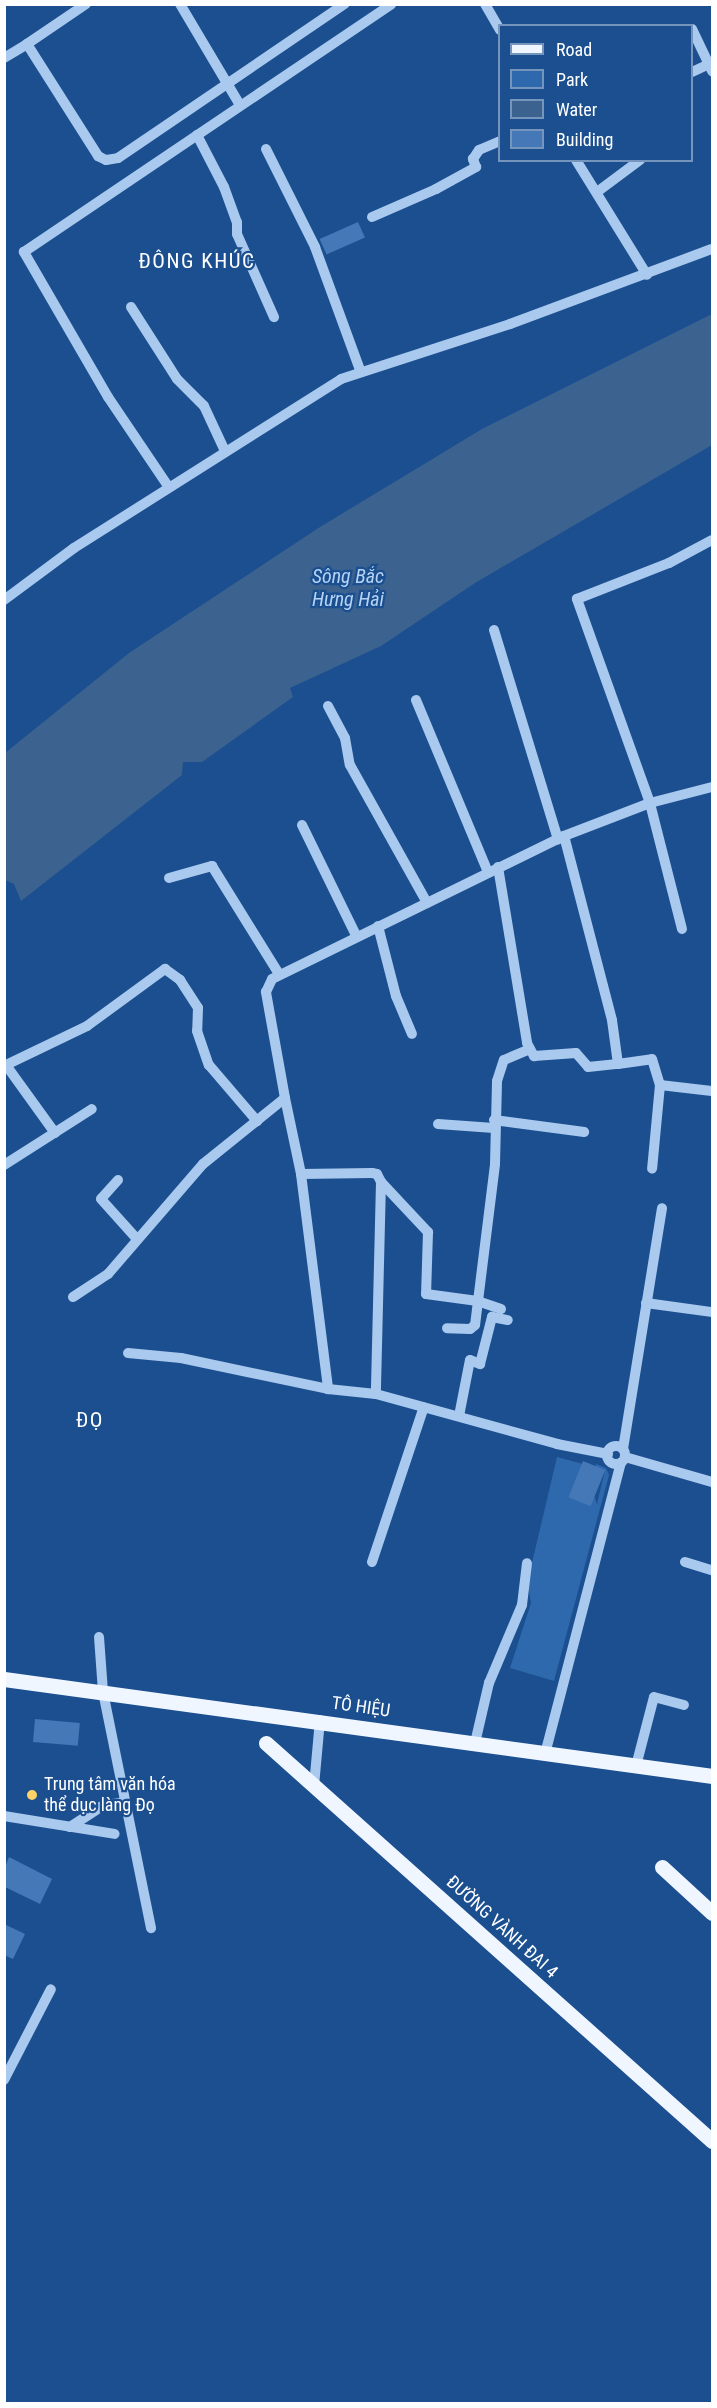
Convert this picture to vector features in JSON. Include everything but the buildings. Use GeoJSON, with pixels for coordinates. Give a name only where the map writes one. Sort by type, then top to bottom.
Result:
{"type":"FeatureCollection","features":[{"type":"Feature","properties":{"kind":"main road","name":"TÔ HIỆU"},"geometry":{"type":"LineString","coordinates":[[4,1678],[712,1776]]}},
{"type":"Feature","properties":{"kind":"main road","name":"ĐƯỜNG VÀNH ĐAI 4"},"geometry":{"type":"LineString","coordinates":[[266,1743],[712,2140]]}},
{"type":"Feature","properties":{"kind":"main road"},"geometry":{"type":"LineString","coordinates":[[662,1867],[712,1913]]}},
{"type":"Feature","properties":{"kind":"street"},"geometry":{"type":"LineString","coordinates":[[4,58],[86,4]]}},
{"type":"Feature","properties":{"kind":"street"},"geometry":{"type":"LineString","coordinates":[[180,4],[213,56],[225,85],[240,105]]}},
{"type":"Feature","properties":{"kind":"street"},"geometry":{"type":"LineString","coordinates":[[27,44],[98,156],[106,160],[118,158],[345,4]]}},
{"type":"Feature","properties":{"kind":"street"},"geometry":{"type":"LineString","coordinates":[[168,486],[108,397],[24,252],[391,4]]}},
{"type":"Feature","properties":{"kind":"street"},"geometry":{"type":"LineString","coordinates":[[485,4],[498,27]]}},
{"type":"Feature","properties":{"kind":"street"},"geometry":{"type":"LineString","coordinates":[[693,33],[711,67],[693,72]]}},
{"type":"Feature","properties":{"kind":"street"},"geometry":{"type":"LineString","coordinates":[[197,135],[224,187],[237,222],[237,234],[274,317]]}},
{"type":"Feature","properties":{"kind":"street"},"geometry":{"type":"LineString","coordinates":[[372,217],[436,189],[476,167],[473,159],[479,150],[498,142]]}},
{"type":"Feature","properties":{"kind":"street"},"geometry":{"type":"LineString","coordinates":[[266,149],[315,247],[360,370]]}},
{"type":"Feature","properties":{"kind":"street"},"geometry":{"type":"LineString","coordinates":[[577,162],[647,275]]}},
{"type":"Feature","properties":{"kind":"street"},"geometry":{"type":"LineString","coordinates":[[597,192],[637,162]]}},
{"type":"Feature","properties":{"kind":"street"},"geometry":{"type":"LineString","coordinates":[[4,600],[74,548],[168,486],[291,407],[360,370],[510,324],[712,249]]}},
{"type":"Feature","properties":{"kind":"street"},"geometry":{"type":"LineString","coordinates":[[131,307],[177,379],[204,406],[225,451]]}},
{"type":"Feature","properties":{"kind":"street"},"geometry":{"type":"LineString","coordinates":[[682,929],[650,803],[577,599],[669,563],[712,540]]}},
{"type":"Feature","properties":{"kind":"street"},"geometry":{"type":"LineString","coordinates":[[494,630],[561,837],[612,1020],[618,1064]]}},
{"type":"Feature","properties":{"kind":"street"},"geometry":{"type":"LineString","coordinates":[[416,700],[493,869],[534,1056],[576,1053],[588,1067],[652,1059],[660,1085],[652,1168]]}},
{"type":"Feature","properties":{"kind":"street"},"geometry":{"type":"LineString","coordinates":[[328,706],[345,738],[350,765],[427,903]]}},
{"type":"Feature","properties":{"kind":"street"},"geometry":{"type":"LineString","coordinates":[[328,1389],[301,1174],[266,992],[268,985],[279,974],[356,935],[561,837],[650,803],[711,790]]}},
{"type":"Feature","properties":{"kind":"street"},"geometry":{"type":"LineString","coordinates":[[302,825],[356,935]]}},
{"type":"Feature","properties":{"kind":"street"},"geometry":{"type":"LineString","coordinates":[[169,878],[212,866],[279,974]]}},
{"type":"Feature","properties":{"kind":"street"},"geometry":{"type":"LineString","coordinates":[[378,926],[396,996],[412,1034]]}},
{"type":"Feature","properties":{"kind":"street"},"geometry":{"type":"LineString","coordinates":[[55,1133],[5,1064],[87,1026],[165,969],[172,970],[198,1008],[197,1031],[209,1065],[257,1121]]}},
{"type":"Feature","properties":{"kind":"street"},"geometry":{"type":"LineString","coordinates":[[447,1328],[470,1329],[475,1324],[495,1164],[494,1124],[497,1081],[504,1060],[531,1049]]}},
{"type":"Feature","properties":{"kind":"street"},"geometry":{"type":"LineString","coordinates":[[660,1085],[712,1091]]}},
{"type":"Feature","properties":{"kind":"street"},"geometry":{"type":"LineString","coordinates":[[73,1297],[108,1274],[136,1238],[203,1164],[285,1098]]}},
{"type":"Feature","properties":{"kind":"street"},"geometry":{"type":"LineString","coordinates":[[4,1165],[92,1109]]}},
{"type":"Feature","properties":{"kind":"street"},"geometry":{"type":"LineString","coordinates":[[438,1124],[494,1124],[584,1132]]}},
{"type":"Feature","properties":{"kind":"street"},"geometry":{"type":"LineString","coordinates":[[301,1174],[377,1174],[381,1182],[428,1232],[426,1294],[478,1301],[501,1309]]}},
{"type":"Feature","properties":{"kind":"street"},"geometry":{"type":"LineString","coordinates":[[118,1180],[101,1199],[136,1238]]}},
{"type":"Feature","properties":{"kind":"street"},"geometry":{"type":"LineString","coordinates":[[376,1394],[381,1182]]}},
{"type":"Feature","properties":{"kind":"street"},"geometry":{"type":"LineString","coordinates":[[545,1754],[623,1457],[662,1208]]}},
{"type":"Feature","properties":{"kind":"street"},"geometry":{"type":"LineString","coordinates":[[646,1304],[712,1312]]}},
{"type":"Feature","properties":{"kind":"street"},"geometry":{"type":"LineString","coordinates":[[459,1416],[470,1360],[480,1364],[492,1317],[508,1320]]}},
{"type":"Feature","properties":{"kind":"street"},"geometry":{"type":"LineString","coordinates":[[128,1353],[181,1358],[328,1389],[376,1394],[608,1454],[613,1447],[623,1457],[712,1482]]}},
{"type":"Feature","properties":{"kind":"street"},"geometry":{"type":"LineString","coordinates":[[327,1370],[348,1390]]}},
{"type":"Feature","properties":{"kind":"street"},"geometry":{"type":"LineString","coordinates":[[372,1562],[424,1407]]}},
{"type":"Feature","properties":{"kind":"street"},"geometry":{"type":"LineString","coordinates":[[685,1562],[712,1570]]}},
{"type":"Feature","properties":{"kind":"street"},"geometry":{"type":"LineString","coordinates":[[475,1743],[489,1683],[522,1605],[527,1563]]}},
{"type":"Feature","properties":{"kind":"street"},"geometry":{"type":"LineString","coordinates":[[99,1637],[103,1692],[151,1928]]}},
{"type":"Feature","properties":{"kind":"street"},"geometry":{"type":"LineString","coordinates":[[636,1766],[654,1696],[684,1705]]}},
{"type":"Feature","properties":{"kind":"street"},"geometry":{"type":"LineString","coordinates":[[314,1786],[320,1720]]}},
{"type":"Feature","properties":{"kind":"street"},"geometry":{"type":"LineString","coordinates":[[70,1827],[102,1806],[124,1802]]}},
{"type":"Feature","properties":{"kind":"street"},"geometry":{"type":"LineString","coordinates":[[5,1817],[115,1834]]}},
{"type":"Feature","properties":{"kind":"street"},"geometry":{"type":"LineString","coordinates":[[4,2080],[51,1989]]}},
{"type":"Feature","properties":{"kind":"green space"},"geometry":{"type":"Polygon","coordinates":[[[557,1457],[583,1464],[597,1504],[605,1470],[595,1467],[596,1464],[606,1468],[609,1475],[554,1681],[510,1668],[531,1603],[528,1586],[531,1567],[557,1457]]]}},
{"type":"Feature","properties":{"kind":"water","name":"Sông Bắc Hưng Hải"},"geometry":{"type":"Polygon","coordinates":[[[712,314],[712,445],[475,583],[381,646],[290,688],[293,697],[202,762],[183,762],[182,775],[21,901],[14,884],[5,880],[5,753],[129,653],[320,527],[482,429],[712,314]]]}},
{"type":"Feature","properties":{"kind":"place","name":"Trung tâm văn hóa thể dục làng Đọ"},"geometry":{"type":"Point","coordinates":[32,1795]}},
{"type":"Feature","properties":{"kind":"district","name":"ĐÔNG KHÚC"},"geometry":{"type":"Point","coordinates":[197,261]}},
{"type":"Feature","properties":{"kind":"district","name":"ĐỌ"},"geometry":{"type":"Point","coordinates":[90,1420]}}]}
